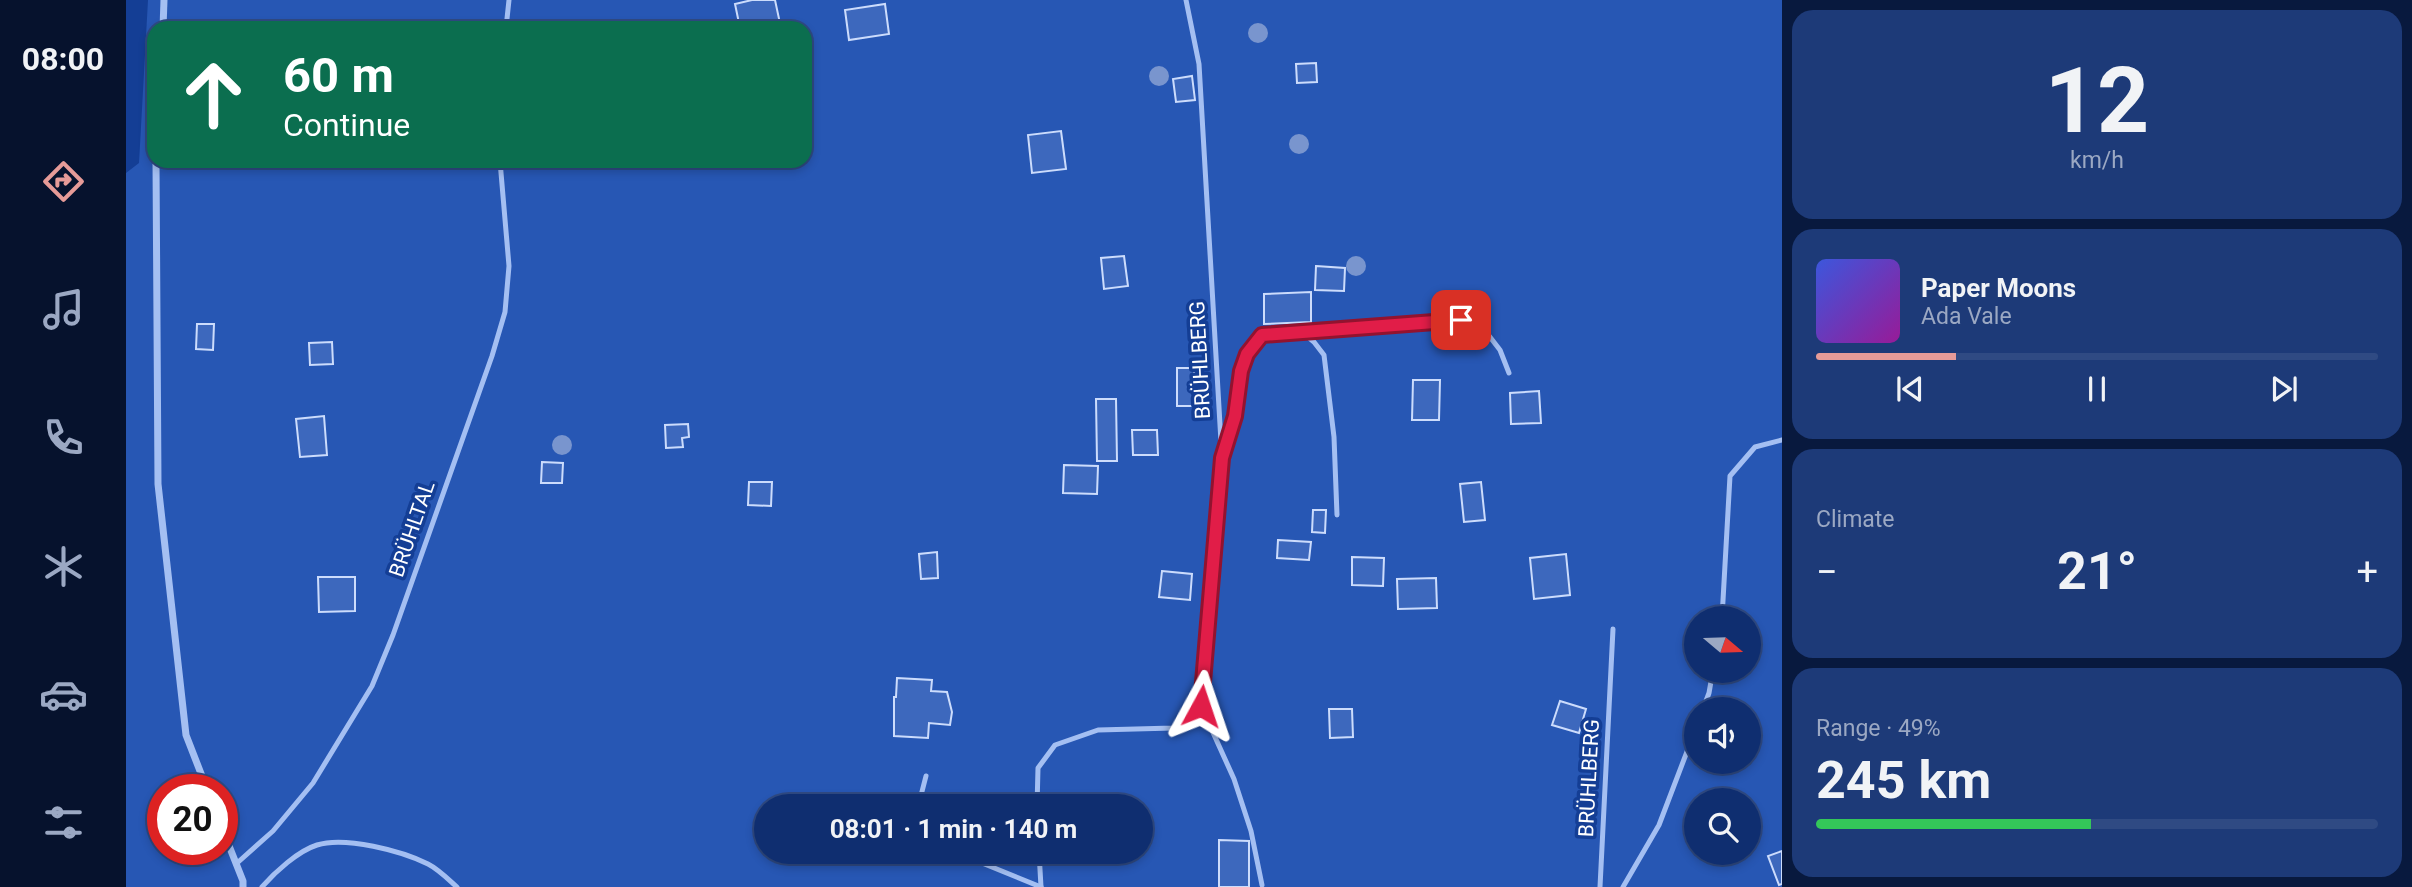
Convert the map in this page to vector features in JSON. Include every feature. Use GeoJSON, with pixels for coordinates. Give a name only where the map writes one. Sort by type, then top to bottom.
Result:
{"type":"FeatureCollection","features":[{"type":"Feature","properties":{"kind":"street"},"geometry":{"type":"LineString","coordinates":[[163,21],[164,0]]}},
{"type":"Feature","properties":{"kind":"street"},"geometry":{"type":"LineString","coordinates":[[156,168],[158,484],[186,735],[201,774]]}},
{"type":"Feature","properties":{"kind":"street"},"geometry":{"type":"LineString","coordinates":[[236,865],[243,887]]}},
{"type":"Feature","properties":{"kind":"lane"},"geometry":{"type":"LineString","coordinates":[[507,21],[509,0]]}},
{"type":"Feature","properties":{"kind":"lane","name":"BRÜHLBERG"},"geometry":{"type":"LineString","coordinates":[[1186,0],[1199,64],[1222,458],[1201,706]]}},
{"type":"Feature","properties":{"kind":"lane","name":"BRÜHLTAL"},"geometry":{"type":"LineString","coordinates":[[238,862],[274,831],[313,783],[372,686],[393,635],[505,312],[509,266],[501,168]]}},
{"type":"Feature","properties":{"kind":"lane"},"geometry":{"type":"LineString","coordinates":[[1222,458],[1235,416],[1241,371],[1247,354],[1262,335],[1461,320],[1483,328],[1500,350],[1509,373]]}},
{"type":"Feature","properties":{"kind":"lane"},"geometry":{"type":"LineString","coordinates":[[1301,331],[1324,355],[1334,437],[1337,515]]}},
{"type":"Feature","properties":{"kind":"lane"},"geometry":{"type":"LineString","coordinates":[[1723,606],[1730,476],[1755,447],[1782,440]]}},
{"type":"Feature","properties":{"kind":"lane","name":"BRÜHLBERG"},"geometry":{"type":"LineString","coordinates":[[1600,887],[1613,629]]}},
{"type":"Feature","properties":{"kind":"lane"},"geometry":{"type":"LineString","coordinates":[[1037,794],[1038,768],[1055,745],[1098,730],[1173,728],[1201,706],[1234,779],[1251,831],[1262,885]]}},
{"type":"Feature","properties":{"kind":"lane"},"geometry":{"type":"LineString","coordinates":[[1623,887],[1659,825],[1684,759]]}},
{"type":"Feature","properties":{"kind":"lane"},"geometry":{"type":"LineString","coordinates":[[921,794],[926,776]]}},
{"type":"Feature","properties":{"kind":"lane"},"geometry":{"type":"LineString","coordinates":[[262,887],[278,868],[317,845],[345,843],[393,850],[430,865],[457,887]]}},
{"type":"Feature","properties":{"kind":"lane"},"geometry":{"type":"LineString","coordinates":[[984,864],[1041,887],[1040,864]]}},
{"type":"Feature","properties":{"kind":"shaded area"},"geometry":{"type":"Polygon","coordinates":[[[148,0],[1782,0],[1782,887],[126,887],[126,173],[139,163],[148,0]]]}},
{"type":"Feature","properties":{"kind":"building"},"geometry":{"type":"Polygon","coordinates":[[[752,0],[775,0],[780,21],[739,21],[735,4],[752,0]]]}},
{"type":"Feature","properties":{"kind":"building"},"geometry":{"type":"Polygon","coordinates":[[[885,4],[889,34],[849,40],[845,10],[885,4]]]}},
{"type":"Feature","properties":{"kind":"building"},"geometry":{"type":"Polygon","coordinates":[[[1316,63],[1317,82],[1297,83],[1296,64],[1316,63]]]}},
{"type":"Feature","properties":{"kind":"building"},"geometry":{"type":"Polygon","coordinates":[[[1192,76],[1195,100],[1176,102],[1173,79],[1192,76]]]}},
{"type":"Feature","properties":{"kind":"building"},"geometry":{"type":"Polygon","coordinates":[[[1061,131],[1066,169],[1032,173],[1028,135],[1061,131]]]}},
{"type":"Feature","properties":{"kind":"building"},"geometry":{"type":"Polygon","coordinates":[[[1124,256],[1128,286],[1104,289],[1101,258],[1124,256]]]}},
{"type":"Feature","properties":{"kind":"building"},"geometry":{"type":"Polygon","coordinates":[[[1316,266],[1345,268],[1344,291],[1315,290],[1316,266]]]}},
{"type":"Feature","properties":{"kind":"building"},"geometry":{"type":"Polygon","coordinates":[[[1311,292],[1311,322],[1264,324],[1264,294],[1311,292]]]}},
{"type":"Feature","properties":{"kind":"building"},"geometry":{"type":"Polygon","coordinates":[[[197,324],[214,324],[213,350],[196,349],[197,324]]]}},
{"type":"Feature","properties":{"kind":"building"},"geometry":{"type":"Polygon","coordinates":[[[332,342],[333,364],[310,365],[309,343],[332,342]]]}},
{"type":"Feature","properties":{"kind":"building"},"geometry":{"type":"Polygon","coordinates":[[[1177,368],[1194,368],[1194,406],[1177,406],[1177,368]]]}},
{"type":"Feature","properties":{"kind":"building"},"geometry":{"type":"Polygon","coordinates":[[[1413,380],[1440,380],[1439,420],[1412,420],[1413,380]]]}},
{"type":"Feature","properties":{"kind":"building"},"geometry":{"type":"Polygon","coordinates":[[[1539,391],[1541,423],[1511,424],[1510,393],[1539,391]]]}},
{"type":"Feature","properties":{"kind":"building"},"geometry":{"type":"Polygon","coordinates":[[[1096,399],[1116,399],[1117,461],[1097,461],[1096,399]]]}},
{"type":"Feature","properties":{"kind":"building"},"geometry":{"type":"Polygon","coordinates":[[[324,416],[327,455],[300,457],[296,419],[324,416]]]}},
{"type":"Feature","properties":{"kind":"building"},"geometry":{"type":"Polygon","coordinates":[[[688,424],[689,437],[682,438],[683,447],[666,448],[665,425],[688,424]]]}},
{"type":"Feature","properties":{"kind":"building"},"geometry":{"type":"Polygon","coordinates":[[[1132,430],[1157,430],[1158,455],[1133,455],[1132,430]]]}},
{"type":"Feature","properties":{"kind":"building"},"geometry":{"type":"Polygon","coordinates":[[[542,462],[563,463],[562,483],[541,483],[542,462]]]}},
{"type":"Feature","properties":{"kind":"building"},"geometry":{"type":"Polygon","coordinates":[[[1064,465],[1098,466],[1097,494],[1063,493],[1064,465]]]}},
{"type":"Feature","properties":{"kind":"building"},"geometry":{"type":"Polygon","coordinates":[[[749,482],[772,482],[771,506],[748,505],[749,482]]]}},
{"type":"Feature","properties":{"kind":"building"},"geometry":{"type":"Polygon","coordinates":[[[1481,482],[1485,520],[1464,522],[1460,484],[1481,482]]]}},
{"type":"Feature","properties":{"kind":"building"},"geometry":{"type":"Polygon","coordinates":[[[1313,510],[1326,510],[1325,533],[1312,532],[1313,510]]]}},
{"type":"Feature","properties":{"kind":"building"},"geometry":{"type":"Polygon","coordinates":[[[1278,540],[1311,542],[1309,560],[1277,558],[1278,540]]]}},
{"type":"Feature","properties":{"kind":"building"},"geometry":{"type":"Polygon","coordinates":[[[937,552],[938,578],[921,579],[919,554],[937,552]]]}},
{"type":"Feature","properties":{"kind":"building"},"geometry":{"type":"Polygon","coordinates":[[[1566,554],[1570,595],[1534,599],[1530,558],[1566,554]]]}},
{"type":"Feature","properties":{"kind":"building"},"geometry":{"type":"Polygon","coordinates":[[[1352,557],[1384,558],[1383,586],[1352,585],[1352,557]]]}},
{"type":"Feature","properties":{"kind":"building"},"geometry":{"type":"Polygon","coordinates":[[[1162,571],[1192,574],[1190,600],[1159,597],[1162,571]]]}},
{"type":"Feature","properties":{"kind":"building"},"geometry":{"type":"Polygon","coordinates":[[[318,577],[355,577],[355,611],[319,612],[318,577]]]}},
{"type":"Feature","properties":{"kind":"building"},"geometry":{"type":"Polygon","coordinates":[[[1436,578],[1437,608],[1398,609],[1397,579],[1436,578]]]}},
{"type":"Feature","properties":{"kind":"building"},"geometry":{"type":"Polygon","coordinates":[[[897,678],[932,680],[931,691],[947,692],[952,712],[950,725],[929,723],[928,738],[894,736],[897,678]]]}},
{"type":"Feature","properties":{"kind":"building"},"geometry":{"type":"Polygon","coordinates":[[[1560,701],[1586,709],[1579,733],[1552,725],[1560,701]]]}},
{"type":"Feature","properties":{"kind":"building"},"geometry":{"type":"Polygon","coordinates":[[[1329,709],[1352,709],[1353,737],[1330,738],[1329,709]]]}},
{"type":"Feature","properties":{"kind":"building"},"geometry":{"type":"Polygon","coordinates":[[[1219,840],[1249,841],[1249,887],[1219,887],[1219,840]]]}},
{"type":"Feature","properties":{"kind":"building"},"geometry":{"type":"Polygon","coordinates":[[[1782,851],[1782,884],[1779,885],[1768,856],[1782,851]]]}},
{"type":"Feature","properties":{"kind":"route"},"geometry":{"type":"LineString","coordinates":[[1201,706],[1222,458],[1235,416],[1241,371],[1247,354],[1262,335],[1461,320]]}}]}
